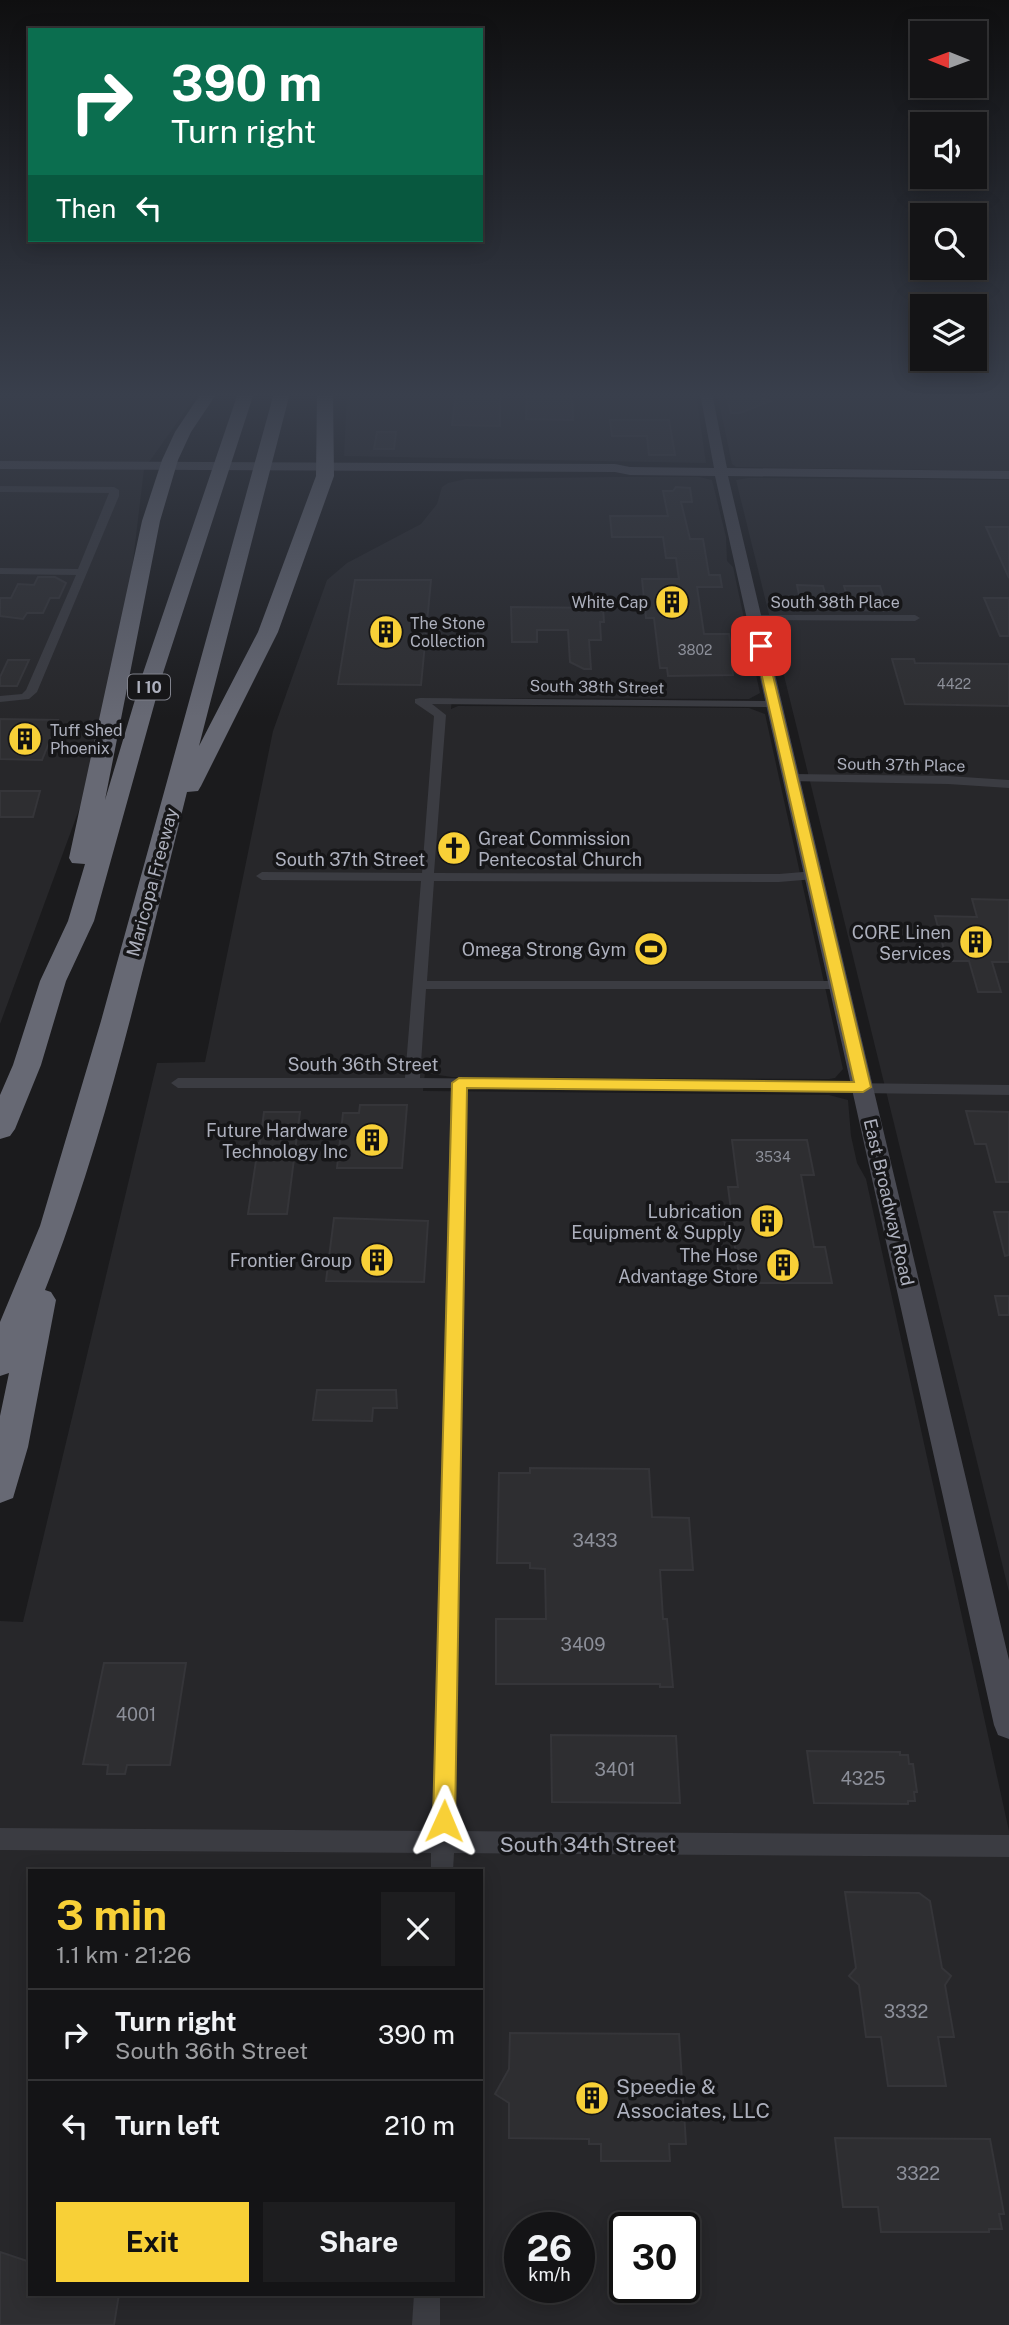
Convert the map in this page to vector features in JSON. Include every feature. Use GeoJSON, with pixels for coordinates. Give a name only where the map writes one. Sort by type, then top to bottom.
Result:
{"type":"FeatureCollection","features":[{"type":"Feature","properties":{"kind":"highway"},"geometry":{"type":"LineString","coordinates":[[53,981],[149,529],[160,502]]}},
{"type":"Feature","properties":{"kind":"highway","name":"I 10"},"geometry":{"type":"LineString","coordinates":[[0,1129],[27,1065],[53,981],[81,921],[153,673],[210,502]]}},
{"type":"Feature","properties":{"kind":"highway","name":"Maricopa Freeway"},"geometry":{"type":"LineString","coordinates":[[0,1363],[50,1237],[115,1021],[253,502]]}},
{"type":"Feature","properties":{"kind":"highway"},"geometry":{"type":"LineString","coordinates":[[163,839],[268,632],[315,502]]}},
{"type":"Feature","properties":{"kind":"highway"},"geometry":{"type":"LineString","coordinates":[[0,1488],[29,1360],[50,1237]]}},
{"type":"Feature","properties":{"kind":"main road","name":"East Broadway Road"},"geometry":{"type":"LineString","coordinates":[[727,502],[1009,1725]]}},
{"type":"Feature","properties":{"kind":"street"},"geometry":{"type":"LineString","coordinates":[[0,699],[25,697],[31,692],[112,502]]}},
{"type":"Feature","properties":{"kind":"street"},"geometry":{"type":"LineString","coordinates":[[0,571],[82,572]]}},
{"type":"Feature","properties":{"kind":"street","name":"South 38th Place"},"geometry":{"type":"LineString","coordinates":[[754,617],[915,618]]}},
{"type":"Feature","properties":{"kind":"street","name":"South 38th Street"},"geometry":{"type":"LineString","coordinates":[[428,876],[440,715],[419,701],[775,704]]}},
{"type":"Feature","properties":{"kind":"street","name":"South 37th Place"},"geometry":{"type":"LineString","coordinates":[[792,778],[1009,784]]}},
{"type":"Feature","properties":{"kind":"street","name":"South 37th Street"},"geometry":{"type":"LineString","coordinates":[[262,876],[779,878],[815,875]]}},
{"type":"Feature","properties":{"kind":"street"},"geometry":{"type":"LineString","coordinates":[[412,1083],[428,876]]}},
{"type":"Feature","properties":{"kind":"street"},"geometry":{"type":"LineString","coordinates":[[420,985],[840,985]]}},
{"type":"Feature","properties":{"kind":"street","name":"South 36th Street"},"geometry":{"type":"LineString","coordinates":[[178,1083],[459,1083],[1009,1090]]}},
{"type":"Feature","properties":{"kind":"street"},"geometry":{"type":"LineString","coordinates":[[443,1869],[459,1083]]}},
{"type":"Feature","properties":{"kind":"street","name":"South 34th Street"},"geometry":{"type":"LineString","coordinates":[[0,1839],[1009,1846]]}},
{"type":"Feature","properties":{"kind":"street"},"geometry":{"type":"LineString","coordinates":[[426,2325],[427,2296]]}},
{"type":"Feature","properties":{"kind":"shaded area"},"geometry":{"type":"Polygon","coordinates":[[[0,502],[140,502],[115,712],[0,1024],[0,502]]]}},
{"type":"Feature","properties":{"kind":"shaded area"},"geometry":{"type":"Polygon","coordinates":[[[438,502],[717,502],[726,537],[727,561],[733,567],[760,693],[749,699],[452,698],[451,709],[458,706],[749,708],[765,714],[843,1069],[835,1078],[829,1079],[452,1077],[425,1073],[423,1091],[829,1095],[848,1100],[851,1136],[857,1163],[866,1179],[1009,1831],[1009,2325],[0,2325],[0,1621],[23,1622],[157,1063],[205,1062],[273,731],[327,580],[347,563],[421,524],[438,502]]]}},
{"type":"Feature","properties":{"kind":"shaded area"},"geometry":{"type":"Polygon","coordinates":[[[741,502],[1009,502],[1009,1592],[741,502]]]}},
{"type":"Feature","properties":{"kind":"building"},"geometry":{"type":"Polygon","coordinates":[[[665,502],[692,502],[681,502],[690,539],[703,539],[709,575],[720,575],[722,587],[697,587],[704,634],[729,634],[735,667],[732,668],[733,675],[668,676],[667,668],[660,668],[654,618],[646,618],[642,579],[679,579],[676,558],[666,558],[663,537],[612,537],[610,516],[668,516],[665,502]]]}},
{"type":"Feature","properties":{"kind":"building"},"geometry":{"type":"Polygon","coordinates":[[[986,527],[1009,527],[1009,578],[986,527]]]}},
{"type":"Feature","properties":{"kind":"building"},"geometry":{"type":"Polygon","coordinates":[[[38,577],[55,577],[66,583],[59,598],[50,598],[43,613],[27,613],[23,619],[0,616],[0,598],[11,598],[18,584],[34,585],[38,577]]]}},
{"type":"Feature","properties":{"kind":"building","name":"The Stone Collection"},"geometry":{"type":"Polygon","coordinates":[[[355,580],[431,580],[421,685],[338,684],[355,580]]]}},
{"type":"Feature","properties":{"kind":"building"},"geometry":{"type":"Polygon","coordinates":[[[797,585],[823,586],[829,609],[802,609],[797,585]]]}},
{"type":"Feature","properties":{"kind":"building"},"geometry":{"type":"Polygon","coordinates":[[[844,586],[880,586],[888,611],[851,610],[844,586]]]}},
{"type":"Feature","properties":{"kind":"building"},"geometry":{"type":"Polygon","coordinates":[[[984,598],[1009,598],[1009,636],[1000,636],[984,598]]]}},
{"type":"Feature","properties":{"kind":"building"},"geometry":{"type":"Polygon","coordinates":[[[511,607],[603,608],[604,622],[600,622],[601,640],[589,640],[591,669],[584,669],[570,662],[568,630],[537,630],[537,642],[512,642],[511,607]]]}},
{"type":"Feature","properties":{"kind":"building"},"geometry":{"type":"Polygon","coordinates":[[[892,659],[914,659],[915,663],[1009,664],[1009,706],[905,704],[892,659]]]}},
{"type":"Feature","properties":{"kind":"building"},"geometry":{"type":"Polygon","coordinates":[[[8,660],[29,660],[17,686],[0,686],[0,677],[8,660]]]}},
{"type":"Feature","properties":{"kind":"building","name":"Tuff Shed Phoenix"},"geometry":{"type":"Polygon","coordinates":[[[0,719],[58,720],[42,760],[0,759],[0,719]]]}},
{"type":"Feature","properties":{"kind":"building"},"geometry":{"type":"Polygon","coordinates":[[[0,791],[40,791],[33,817],[0,817],[0,791]]]}},
{"type":"Feature","properties":{"kind":"building","name":"CORE Linen Services"},"geometry":{"type":"Polygon","coordinates":[[[972,899],[1009,900],[1009,962],[992,962],[1001,992],[978,992],[969,961],[947,961],[935,916],[977,917],[972,899]]]}},
{"type":"Feature","properties":{"kind":"building","name":"Future Hardware Technology Inc"},"geometry":{"type":"Polygon","coordinates":[[[360,1105],[407,1105],[402,1168],[337,1168],[343,1113],[359,1113],[360,1105]]]}},
{"type":"Feature","properties":{"kind":"building"},"geometry":{"type":"Polygon","coordinates":[[[966,1111],[1009,1112],[1009,1182],[996,1182],[986,1144],[975,1144],[966,1111]]]}},
{"type":"Feature","properties":{"kind":"building"},"geometry":{"type":"Polygon","coordinates":[[[264,1112],[300,1112],[287,1214],[248,1214],[257,1154],[249,1154],[251,1143],[260,1143],[264,1112]]]}},
{"type":"Feature","properties":{"kind":"building"},"geometry":{"type":"Polygon","coordinates":[[[732,1140],[807,1140],[814,1175],[801,1175],[814,1247],[825,1247],[832,1283],[740,1283],[733,1233],[726,1233],[723,1210],[731,1210],[728,1187],[738,1187],[732,1140]]]}},
{"type":"Feature","properties":{"kind":"building"},"geometry":{"type":"Polygon","coordinates":[[[994,1212],[1009,1212],[1009,1255],[1005,1256],[994,1212]]]}},
{"type":"Feature","properties":{"kind":"building","name":"Frontier Group"},"geometry":{"type":"Polygon","coordinates":[[[334,1218],[428,1221],[424,1282],[326,1281],[334,1218]]]}},
{"type":"Feature","properties":{"kind":"building"},"geometry":{"type":"Polygon","coordinates":[[[995,1296],[1009,1296],[1009,1315],[999,1315],[995,1296]]]}},
{"type":"Feature","properties":{"kind":"building"},"geometry":{"type":"Polygon","coordinates":[[[317,1390],[396,1390],[397,1408],[373,1408],[372,1421],[313,1420],[317,1390]]]}},
{"type":"Feature","properties":{"kind":"building"},"geometry":{"type":"Polygon","coordinates":[[[530,1468],[649,1469],[652,1517],[689,1518],[693,1570],[660,1570],[663,1619],[667,1619],[673,1687],[660,1687],[660,1684],[496,1684],[496,1619],[546,1619],[545,1569],[530,1568],[530,1563],[497,1563],[499,1473],[530,1473],[530,1468]]]}},
{"type":"Feature","properties":{"kind":"building"},"geometry":{"type":"Polygon","coordinates":[[[104,1663],[186,1663],[170,1765],[127,1765],[125,1774],[107,1774],[108,1765],[83,1764],[104,1663]]]}},
{"type":"Feature","properties":{"kind":"building"},"geometry":{"type":"Polygon","coordinates":[[[551,1735],[676,1736],[680,1803],[552,1802],[551,1735]]]}},
{"type":"Feature","properties":{"kind":"building"},"geometry":{"type":"Polygon","coordinates":[[[807,1751],[900,1752],[900,1755],[908,1755],[909,1764],[913,1764],[917,1792],[914,1792],[915,1801],[908,1801],[908,1804],[814,1803],[807,1751]]]}},
{"type":"Feature","properties":{"kind":"building"},"geometry":{"type":"Polygon","coordinates":[[[845,1892],[919,1893],[930,1901],[942,1968],[951,1976],[945,1985],[954,2037],[938,2037],[946,2086],[888,2086],[881,2037],[866,2037],[859,1985],[849,1976],[856,1968],[845,1892]]]}},
{"type":"Feature","properties":{"kind":"building","name":"Speedie & Associates, LLC"},"geometry":{"type":"Polygon","coordinates":[[[510,2033],[679,2034],[686,2144],[669,2144],[670,2161],[601,2161],[601,2144],[589,2144],[589,2139],[509,2138],[509,2103],[495,2094],[509,2069],[510,2033]]]}},
{"type":"Feature","properties":{"kind":"building"},"geometry":{"type":"Polygon","coordinates":[[[835,2138],[990,2139],[1004,2214],[999,2214],[1002,2229],[989,2229],[989,2232],[881,2232],[878,2207],[843,2207],[835,2138]]]}},
{"type":"Feature","properties":{"kind":"building"},"geometry":{"type":"Polygon","coordinates":[[[0,2252],[28,2261],[28,2296],[119,2296],[114,2325],[0,2325],[0,2252]]]}},
{"type":"Feature","properties":{"kind":"place","name":"White Cap"},"geometry":{"type":"Point","coordinates":[672,602]}},
{"type":"Feature","properties":{"kind":"place","name":"The Stone Collection"},"geometry":{"type":"Point","coordinates":[386,632]}},
{"type":"Feature","properties":{"kind":"place","name":"Tuff Shed Phoenix"},"geometry":{"type":"Point","coordinates":[25,739]}},
{"type":"Feature","properties":{"kind":"place","name":"Great Commission Pentecostal Church"},"geometry":{"type":"Point","coordinates":[454,848]}},
{"type":"Feature","properties":{"kind":"place","name":"CORE Linen Services"},"geometry":{"type":"Point","coordinates":[976,942]}},
{"type":"Feature","properties":{"kind":"place","name":"Omega Strong Gym"},"geometry":{"type":"Point","coordinates":[651,949]}},
{"type":"Feature","properties":{"kind":"place","name":"Future Hardware Technology Inc"},"geometry":{"type":"Point","coordinates":[372,1140]}},
{"type":"Feature","properties":{"kind":"place","name":"Lubrication Equipment & Supply"},"geometry":{"type":"Point","coordinates":[767,1221]}},
{"type":"Feature","properties":{"kind":"place","name":"Frontier Group"},"geometry":{"type":"Point","coordinates":[377,1260]}},
{"type":"Feature","properties":{"kind":"place","name":"The Hose Advantage Store"},"geometry":{"type":"Point","coordinates":[783,1265]}},
{"type":"Feature","properties":{"kind":"place","name":"Speedie & Associates, LLC"},"geometry":{"type":"Point","coordinates":[592,2098]}},
{"type":"Feature","properties":{"kind":"route"},"geometry":{"type":"LineString","coordinates":[[444,1821],[459,1083],[863,1087],[761,646]]}}]}
